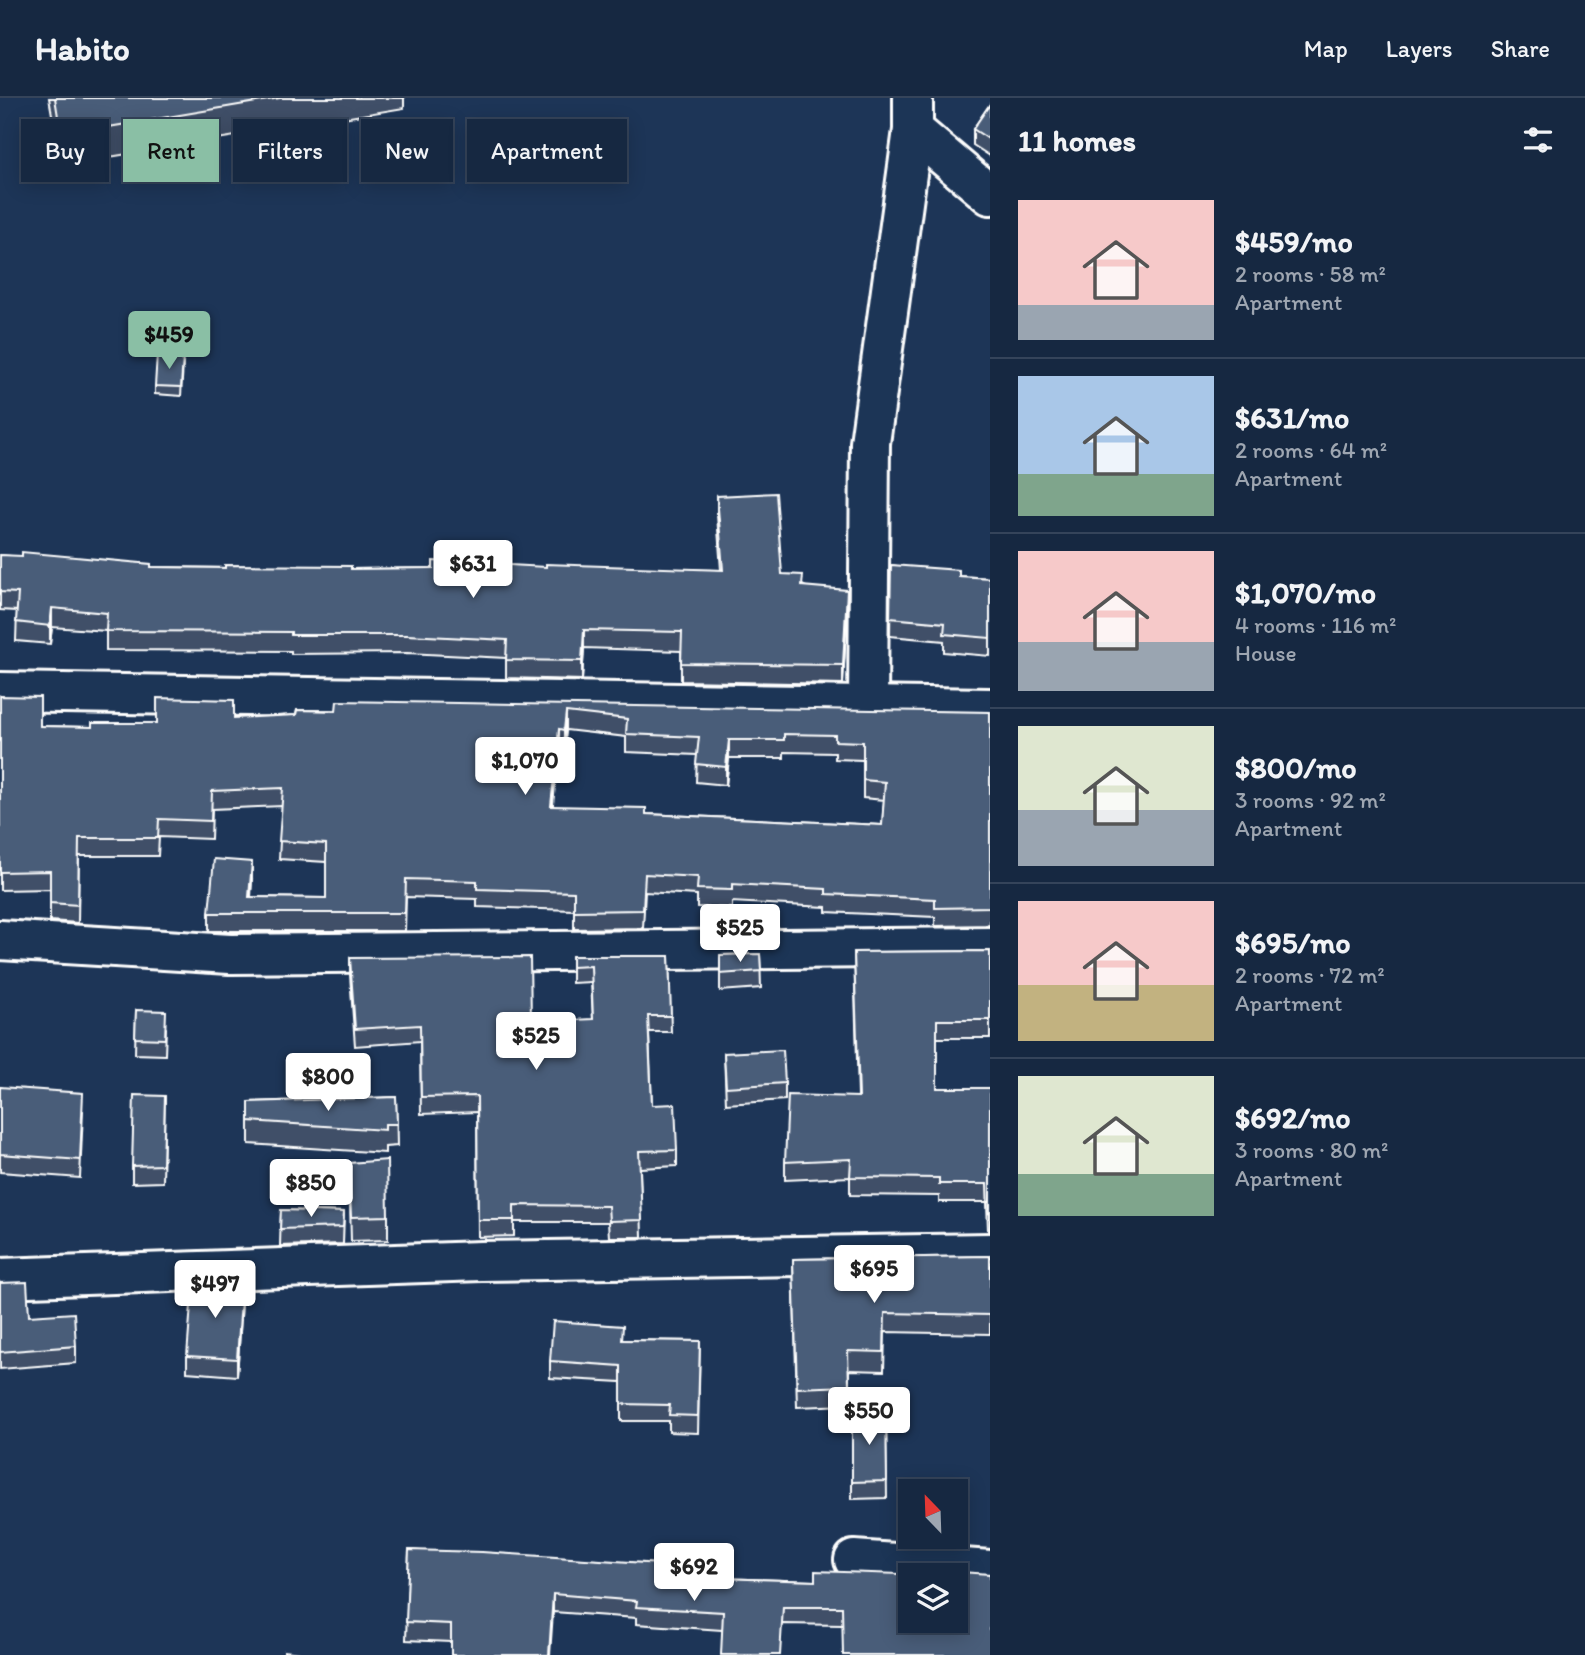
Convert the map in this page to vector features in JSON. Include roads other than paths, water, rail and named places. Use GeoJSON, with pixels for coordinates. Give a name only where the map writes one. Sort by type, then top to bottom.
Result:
{"type":"FeatureCollection","features":[{"type":"Feature","properties":{"kind":"street"},"geometry":{"type":"LineString","coordinates":[[913,114],[990,195]]}},
{"type":"Feature","properties":{"kind":"street"},"geometry":{"type":"LineString","coordinates":[[868,705],[870,443],[913,114]]}},
{"type":"Feature","properties":{"kind":"street"},"geometry":{"type":"LineString","coordinates":[[0,692],[990,708]]}},
{"type":"Feature","properties":{"kind":"street"},"geometry":{"type":"LineString","coordinates":[[0,940],[230,954],[990,947]]}},
{"type":"Feature","properties":{"kind":"street"},"geometry":{"type":"LineString","coordinates":[[0,1278],[481,1261],[990,1253]]}},
{"type":"Feature","properties":{"kind":"street"},"geometry":{"type":"LineString","coordinates":[[854,1560],[990,1570]]}}]}
